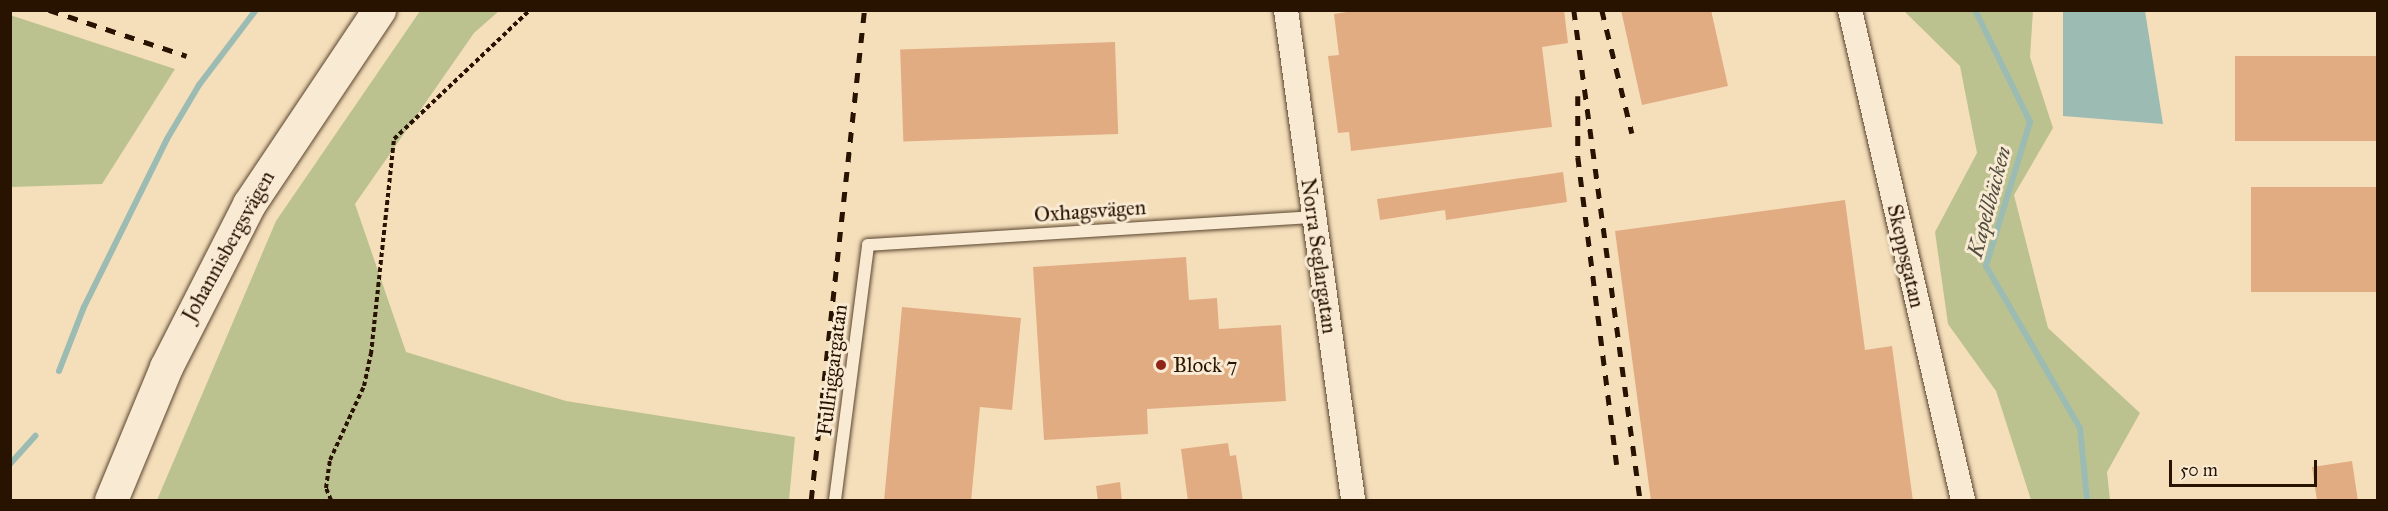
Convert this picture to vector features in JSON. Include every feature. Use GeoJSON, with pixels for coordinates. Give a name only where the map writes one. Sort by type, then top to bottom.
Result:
{"type":"FeatureCollection","features":[{"type":"Feature","properties":{"kind":"main road","name":"Johannisbergsvägen"},"geometry":{"type":"LineString","coordinates":[[111,501],[166,366],[244,213],[304,114],[379,10]]}},
{"type":"Feature","properties":{"kind":"street","name":"Norra Seglargatan"},"geometry":{"type":"LineString","coordinates":[[1286,10],[1353,501]]}},
{"type":"Feature","properties":{"kind":"street","name":"Skeppsgatan"},"geometry":{"type":"LineString","coordinates":[[1850,10],[1963,501]]}},
{"type":"Feature","properties":{"kind":"lane","name":"Oxhagsvägen"},"geometry":{"type":"LineString","coordinates":[[868,245],[1313,217]]}},
{"type":"Feature","properties":{"kind":"lane","name":"Fullriggargatan"},"geometry":{"type":"LineString","coordinates":[[835,501],[868,245]]}},
{"type":"Feature","properties":{"kind":"path"},"geometry":{"type":"LineString","coordinates":[[331,501],[326,488],[330,459],[364,387],[371,354],[394,139],[530,10]]}},
{"type":"Feature","properties":{"kind":"green space"},"geometry":{"type":"Polygon","coordinates":[[[420,11],[499,11],[474,33],[355,204],[406,352],[566,401],[795,437],[789,500],[157,500],[276,221],[420,11]]]}},
{"type":"Feature","properties":{"kind":"green space"},"geometry":{"type":"Polygon","coordinates":[[[1904,11],[2033,11],[2030,57],[2053,128],[2014,195],[2048,328],[2140,413],[2107,472],[2110,500],[2031,500],[1996,391],[1948,324],[1935,232],[1977,153],[1960,66],[1904,11]]]}},
{"type":"Feature","properties":{"kind":"green space"},"geometry":{"type":"Polygon","coordinates":[[[10,15],[175,69],[102,184],[11,187],[10,15]]]}},
{"type":"Feature","properties":{"kind":"water"},"geometry":{"type":"Polygon","coordinates":[[[2063,11],[2145,11],[2163,124],[2063,116],[2063,11]]]}},
{"type":"Feature","properties":{"kind":"building"},"geometry":{"type":"Polygon","coordinates":[[[1360,10],[1564,10],[1568,43],[1542,47],[1552,127],[1351,151],[1349,132],[1338,133],[1328,56],[1339,55],[1334,14],[1360,10]]]}},
{"type":"Feature","properties":{"kind":"building"},"geometry":{"type":"Polygon","coordinates":[[[1621,10],[1711,10],[1728,86],[1642,105],[1621,10]]]}},
{"type":"Feature","properties":{"kind":"building"},"geometry":{"type":"Polygon","coordinates":[[[1115,42],[1118,134],[903,141],[900,50],[1115,42]]]}},
{"type":"Feature","properties":{"kind":"building"},"geometry":{"type":"Polygon","coordinates":[[[2235,56],[2378,56],[2378,141],[2235,141],[2235,56]]]}},
{"type":"Feature","properties":{"kind":"building"},"geometry":{"type":"Polygon","coordinates":[[[1563,172],[1567,202],[1446,220],[1445,210],[1380,220],[1377,199],[1563,172]]]}},
{"type":"Feature","properties":{"kind":"building"},"geometry":{"type":"Polygon","coordinates":[[[2251,187],[2378,187],[2378,292],[2251,292],[2251,187]]]}},
{"type":"Feature","properties":{"kind":"building"},"geometry":{"type":"Polygon","coordinates":[[[1845,200],[1865,350],[1892,346],[1913,501],[1651,501],[1615,231],[1845,200]]]}},
{"type":"Feature","properties":{"kind":"building","name":"Block 7"},"geometry":{"type":"Polygon","coordinates":[[[1186,257],[1189,300],[1217,298],[1219,329],[1281,325],[1286,401],[1147,409],[1148,434],[1044,440],[1033,267],[1186,257]]]}},
{"type":"Feature","properties":{"kind":"building"},"geometry":{"type":"Polygon","coordinates":[[[902,307],[1021,318],[1012,410],[980,407],[971,501],[884,501],[902,307]]]}},
{"type":"Feature","properties":{"kind":"building"},"geometry":{"type":"Polygon","coordinates":[[[1228,443],[1230,456],[1236,455],[1243,501],[1188,501],[1181,449],[1228,443]]]}},
{"type":"Feature","properties":{"kind":"building"},"geometry":{"type":"Polygon","coordinates":[[[2352,461],[2358,501],[2317,501],[2312,467],[2352,461]]]}},
{"type":"Feature","properties":{"kind":"building"},"geometry":{"type":"Polygon","coordinates":[[[1120,482],[1122,501],[1098,501],[1096,486],[1120,482]]]}},
{"type":"Feature","properties":{"kind":"waterway"},"geometry":{"type":"LineString","coordinates":[[59,371],[84,307],[167,139],[199,85],[256,10]]}},
{"type":"Feature","properties":{"kind":"waterway","name":"Kapellbäcken"},"geometry":{"type":"LineString","coordinates":[[1975,10],[2030,122],[1986,266],[2080,428],[2087,500]]}},
{"type":"Feature","properties":{"kind":"waterway"},"geometry":{"type":"LineString","coordinates":[[10,464],[35,436]]}},
{"type":"Feature","properties":{"kind":"railway"},"geometry":{"type":"LineString","coordinates":[[49,10],[187,56]]}},
{"type":"Feature","properties":{"kind":"railway"},"geometry":{"type":"LineString","coordinates":[[811,500],[864,10]]}},
{"type":"Feature","properties":{"kind":"railway"},"geometry":{"type":"LineString","coordinates":[[1574,10],[1640,500]]}},
{"type":"Feature","properties":{"kind":"railway"},"geometry":{"type":"LineString","coordinates":[[1602,10],[1632,133]]}},
{"type":"Feature","properties":{"kind":"railway"},"geometry":{"type":"LineString","coordinates":[[1578,96],[1578,157],[1617,465]]}},
{"type":"Feature","properties":{"kind":"place","name":"Block 7"},"geometry":{"type":"Point","coordinates":[1161,365]}}]}
